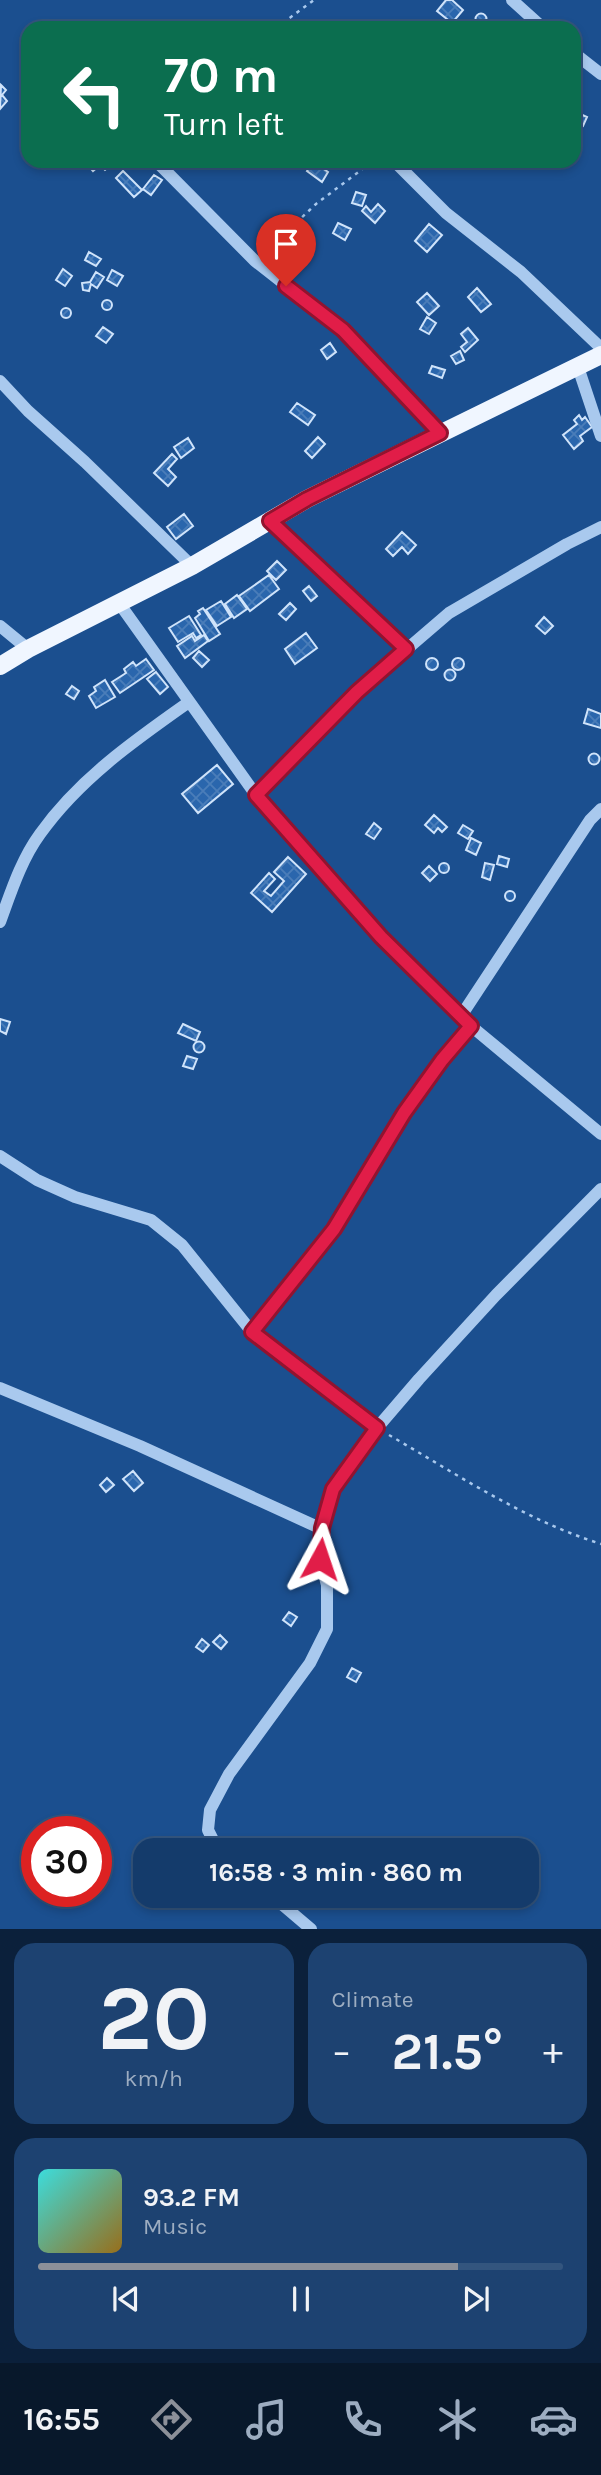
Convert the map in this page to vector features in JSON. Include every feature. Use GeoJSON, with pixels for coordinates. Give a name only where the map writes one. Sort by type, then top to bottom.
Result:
{"type":"FeatureCollection","features":[{"type":"Feature","properties":{"kind":"main road"},"geometry":{"type":"LineString","coordinates":[[0,666],[28,649],[192,566],[307,499],[601,355]]}},
{"type":"Feature","properties":{"kind":"street"},"geometry":{"type":"LineString","coordinates":[[512,0],[535,21]]}},
{"type":"Feature","properties":{"kind":"street"},"geometry":{"type":"LineString","coordinates":[[581,58],[601,74]]}},
{"type":"Feature","properties":{"kind":"street"},"geometry":{"type":"LineString","coordinates":[[163,168],[255,261],[343,330],[440,433]]}},
{"type":"Feature","properties":{"kind":"street"},"geometry":{"type":"LineString","coordinates":[[401,168],[446,213],[521,272],[601,348]]}},
{"type":"Feature","properties":{"kind":"street"},"geometry":{"type":"LineString","coordinates":[[578,367],[601,436]]}},
{"type":"Feature","properties":{"kind":"street"},"geometry":{"type":"LineString","coordinates":[[0,381],[27,411],[85,462],[192,566]]}},
{"type":"Feature","properties":{"kind":"street"},"geometry":{"type":"LineString","coordinates":[[270,521],[406,649]]}},
{"type":"Feature","properties":{"kind":"street"},"geometry":{"type":"LineString","coordinates":[[256,795],[357,692],[449,613],[601,527]]}},
{"type":"Feature","properties":{"kind":"street"},"geometry":{"type":"LineString","coordinates":[[119,603],[256,795],[381,937],[466,1021],[601,1134]]}},
{"type":"Feature","properties":{"kind":"street"},"geometry":{"type":"LineString","coordinates":[[0,626],[28,649]]}},
{"type":"Feature","properties":{"kind":"street"},"geometry":{"type":"LineString","coordinates":[[0,922],[20,869],[40,834],[74,794],[108,761],[189,702]]}},
{"type":"Feature","properties":{"kind":"street"},"geometry":{"type":"LineString","coordinates":[[252,1332],[334,1229],[404,1113],[442,1060],[590,820],[601,809]]}},
{"type":"Feature","properties":{"kind":"street"},"geometry":{"type":"LineString","coordinates":[[0,1156],[37,1180],[75,1197],[151,1220],[182,1245],[252,1332],[377,1428]]}},
{"type":"Feature","properties":{"kind":"street"},"geometry":{"type":"LineString","coordinates":[[212,1838],[208,1830],[210,1810],[229,1774],[310,1663],[327,1629],[327,1585],[320,1559],[322,1528],[333,1489],[377,1428],[496,1295],[601,1189]]}},
{"type":"Feature","properties":{"kind":"street"},"geometry":{"type":"LineString","coordinates":[[0,1388],[140,1446],[322,1528]]}},
{"type":"Feature","properties":{"kind":"street"},"geometry":{"type":"LineString","coordinates":[[286,1908],[311,1929]]}},
{"type":"Feature","properties":{"kind":"path"},"geometry":{"type":"LineString","coordinates":[[286,21],[314,0]]}},
{"type":"Feature","properties":{"kind":"path"},"geometry":{"type":"LineString","coordinates":[[255,261],[316,204],[364,168]]}},
{"type":"Feature","properties":{"kind":"path"},"geometry":{"type":"LineString","coordinates":[[377,1428],[514,1507],[563,1532],[601,1544]]}},
{"type":"Feature","properties":{"kind":"building"},"geometry":{"type":"Polygon","coordinates":[[[446,0],[452,0],[463,10],[454,21],[450,21],[437,11],[446,0]]]}},
{"type":"Feature","properties":{"kind":"building"},"geometry":{"type":"Polygon","coordinates":[[[477,15],[485,15],[486,21],[476,21],[477,15]]]}},
{"type":"Feature","properties":{"kind":"building"},"geometry":{"type":"Polygon","coordinates":[[[1,85],[6,90],[2,95],[7,101],[0,109],[1,85]]]}},
{"type":"Feature","properties":{"kind":"building"},"geometry":{"type":"Polygon","coordinates":[[[581,114],[587,117],[583,126],[581,125],[581,114]]]}},
{"type":"Feature","properties":{"kind":"building"},"geometry":{"type":"Polygon","coordinates":[[[309,168],[322,168],[328,172],[322,182],[307,171],[309,168]]]}},
{"type":"Feature","properties":{"kind":"building"},"geometry":{"type":"Polygon","coordinates":[[[123,171],[142,190],[134,197],[116,178],[123,171]]]}},
{"type":"Feature","properties":{"kind":"building"},"geometry":{"type":"Polygon","coordinates":[[[154,175],[162,180],[151,195],[143,189],[154,175]]]}},
{"type":"Feature","properties":{"kind":"building"},"geometry":{"type":"Polygon","coordinates":[[[356,192],[366,195],[362,206],[352,203],[356,192]]]}},
{"type":"Feature","properties":{"kind":"building"},"geometry":{"type":"Polygon","coordinates":[[[378,204],[385,211],[375,223],[362,211],[366,206],[371,212],[378,204]]]}},
{"type":"Feature","properties":{"kind":"building"},"geometry":{"type":"Polygon","coordinates":[[[338,223],[351,229],[345,240],[333,233],[338,223]]]}},
{"type":"Feature","properties":{"kind":"building"},"geometry":{"type":"Polygon","coordinates":[[[429,224],[442,235],[427,252],[415,241],[429,224]]]}},
{"type":"Feature","properties":{"kind":"building"},"geometry":{"type":"Polygon","coordinates":[[[89,252],[101,259],[96,266],[85,260],[89,252]]]}},
{"type":"Feature","properties":{"kind":"building"},"geometry":{"type":"Polygon","coordinates":[[[63,269],[72,276],[65,286],[56,280],[63,269]]]}},
{"type":"Feature","properties":{"kind":"building"},"geometry":{"type":"Polygon","coordinates":[[[112,270],[123,276],[117,286],[107,280],[112,270]]]}},
{"type":"Feature","properties":{"kind":"building"},"geometry":{"type":"Polygon","coordinates":[[[96,272],[104,277],[97,288],[91,284],[89,291],[83,290],[82,283],[90,282],[96,272]]]}},
{"type":"Feature","properties":{"kind":"building"},"geometry":{"type":"Polygon","coordinates":[[[477,288],[491,304],[481,312],[468,297],[477,288]]]}},
{"type":"Feature","properties":{"kind":"building"},"geometry":{"type":"Polygon","coordinates":[[[427,293],[439,306],[429,315],[417,302],[427,293]]]}},
{"type":"Feature","properties":{"kind":"building"},"geometry":{"type":"Polygon","coordinates":[[[107,300],[111,301],[111,309],[107,310],[103,309],[102,305],[103,301],[107,300]]]}},
{"type":"Feature","properties":{"kind":"building"},"geometry":{"type":"Polygon","coordinates":[[[66,308],[70,309],[70,317],[66,318],[62,317],[61,313],[62,309],[66,308]]]}},
{"type":"Feature","properties":{"kind":"building"},"geometry":{"type":"Polygon","coordinates":[[[427,317],[436,323],[429,334],[420,329],[427,317]]]}},
{"type":"Feature","properties":{"kind":"building"},"geometry":{"type":"Polygon","coordinates":[[[103,327],[113,334],[106,343],[96,336],[103,327]]]}},
{"type":"Feature","properties":{"kind":"building"},"geometry":{"type":"Polygon","coordinates":[[[468,328],[478,340],[465,352],[461,347],[467,342],[461,334],[468,328]]]}},
{"type":"Feature","properties":{"kind":"building"},"geometry":{"type":"Polygon","coordinates":[[[330,343],[336,352],[327,359],[321,350],[330,343]]]}},
{"type":"Feature","properties":{"kind":"building"},"geometry":{"type":"Polygon","coordinates":[[[460,351],[464,360],[456,364],[451,356],[460,351]]]}},
{"type":"Feature","properties":{"kind":"building"},"geometry":{"type":"Polygon","coordinates":[[[432,366],[445,370],[442,378],[429,373],[432,366]]]}},
{"type":"Feature","properties":{"kind":"building"},"geometry":{"type":"Polygon","coordinates":[[[297,403],[315,415],[308,425],[290,412],[297,403]]]}},
{"type":"Feature","properties":{"kind":"building"},"geometry":{"type":"Polygon","coordinates":[[[579,415],[582,420],[585,417],[592,427],[580,436],[583,441],[574,449],[563,435],[577,424],[574,420],[579,415]]]}},
{"type":"Feature","properties":{"kind":"building"},"geometry":{"type":"Polygon","coordinates":[[[318,437],[325,444],[312,458],[305,451],[318,437]]]}},
{"type":"Feature","properties":{"kind":"building"},"geometry":{"type":"Polygon","coordinates":[[[188,438],[194,448],[181,458],[174,447],[188,438]]]}},
{"type":"Feature","properties":{"kind":"building"},"geometry":{"type":"Polygon","coordinates":[[[172,454],[177,459],[168,469],[176,477],[168,486],[154,473],[172,454]]]}},
{"type":"Feature","properties":{"kind":"building"},"geometry":{"type":"Polygon","coordinates":[[[184,514],[193,526],[176,539],[167,527],[184,514]]]}},
{"type":"Feature","properties":{"kind":"building"},"geometry":{"type":"Polygon","coordinates":[[[402,532],[416,545],[408,554],[402,547],[393,556],[386,549],[402,532]]]}},
{"type":"Feature","properties":{"kind":"building"},"geometry":{"type":"Polygon","coordinates":[[[277,561],[286,570],[276,580],[267,571],[277,561]]]}},
{"type":"Feature","properties":{"kind":"building"},"geometry":{"type":"Polygon","coordinates":[[[269,575],[279,589],[250,611],[239,596],[269,575]]]}},
{"type":"Feature","properties":{"kind":"building"},"geometry":{"type":"Polygon","coordinates":[[[309,586],[317,596],[311,601],[303,591],[309,586]]]}},
{"type":"Feature","properties":{"kind":"building"},"geometry":{"type":"Polygon","coordinates":[[[237,595],[247,609],[234,618],[225,604],[237,595]]]}},
{"type":"Feature","properties":{"kind":"building"},"geometry":{"type":"Polygon","coordinates":[[[221,601],[231,617],[217,626],[206,610],[221,601]]]}},
{"type":"Feature","properties":{"kind":"building"},"geometry":{"type":"Polygon","coordinates":[[[290,603],[296,609],[286,620],[279,614],[290,603]]]}},
{"type":"Feature","properties":{"kind":"building"},"geometry":{"type":"Polygon","coordinates":[[[203,608],[220,634],[209,641],[195,618],[203,608]]]}},
{"type":"Feature","properties":{"kind":"building"},"geometry":{"type":"Polygon","coordinates":[[[189,616],[201,635],[196,638],[193,633],[178,642],[169,628],[189,616]]]}},
{"type":"Feature","properties":{"kind":"building"},"geometry":{"type":"Polygon","coordinates":[[[544,617],[553,626],[545,634],[536,626],[544,617]]]}},
{"type":"Feature","properties":{"kind":"building"},"geometry":{"type":"Polygon","coordinates":[[[306,633],[317,648],[295,664],[285,649],[306,633]]]}},
{"type":"Feature","properties":{"kind":"building"},"geometry":{"type":"Polygon","coordinates":[[[204,635],[208,641],[185,658],[177,646],[192,636],[195,641],[204,635]]]}},
{"type":"Feature","properties":{"kind":"building"},"geometry":{"type":"Polygon","coordinates":[[[199,651],[209,660],[202,667],[193,658],[199,651]]]}},
{"type":"Feature","properties":{"kind":"building"},"geometry":{"type":"Polygon","coordinates":[[[432,658],[438,664],[432,670],[426,664],[432,658]]]}},
{"type":"Feature","properties":{"kind":"building"},"geometry":{"type":"Polygon","coordinates":[[[458,658],[464,664],[458,670],[452,664],[458,658]]]}},
{"type":"Feature","properties":{"kind":"building"},"geometry":{"type":"Polygon","coordinates":[[[146,659],[154,670],[120,693],[112,682],[126,673],[124,669],[133,662],[136,666],[146,659]]]}},
{"type":"Feature","properties":{"kind":"building"},"geometry":{"type":"Polygon","coordinates":[[[450,669],[456,675],[450,681],[444,675],[450,669]]]}},
{"type":"Feature","properties":{"kind":"building"},"geometry":{"type":"Polygon","coordinates":[[[156,672],[168,687],[160,694],[147,679],[156,672]]]}},
{"type":"Feature","properties":{"kind":"building"},"geometry":{"type":"Polygon","coordinates":[[[105,680],[115,697],[96,708],[89,696],[96,691],[94,687],[105,680]]]}},
{"type":"Feature","properties":{"kind":"building"},"geometry":{"type":"Polygon","coordinates":[[[72,686],[79,691],[74,699],[66,694],[72,686]]]}},
{"type":"Feature","properties":{"kind":"building"},"geometry":{"type":"Polygon","coordinates":[[[588,709],[601,714],[601,728],[584,723],[588,709]]]}},
{"type":"Feature","properties":{"kind":"building"},"geometry":{"type":"Polygon","coordinates":[[[594,753],[600,759],[594,765],[588,759],[594,753]]]}},
{"type":"Feature","properties":{"kind":"building"},"geometry":{"type":"Polygon","coordinates":[[[217,765],[233,784],[198,813],[182,794],[217,765]]]}},
{"type":"Feature","properties":{"kind":"building"},"geometry":{"type":"Polygon","coordinates":[[[434,815],[447,827],[442,832],[438,828],[434,833],[425,825],[434,815]]]}},
{"type":"Feature","properties":{"kind":"building"},"geometry":{"type":"Polygon","coordinates":[[[374,823],[381,829],[374,839],[366,834],[374,823]]]}},
{"type":"Feature","properties":{"kind":"building"},"geometry":{"type":"Polygon","coordinates":[[[463,825],[473,831],[468,839],[458,833],[463,825]]]}},
{"type":"Feature","properties":{"kind":"building"},"geometry":{"type":"Polygon","coordinates":[[[471,838],[481,843],[476,855],[466,850],[471,838]]]}},
{"type":"Feature","properties":{"kind":"building"},"geometry":{"type":"Polygon","coordinates":[[[499,856],[509,859],[507,867],[497,864],[499,856]]]}},
{"type":"Feature","properties":{"kind":"building"},"geometry":{"type":"Polygon","coordinates":[[[288,857],[306,874],[272,912],[251,893],[269,873],[275,879],[264,891],[271,896],[284,881],[274,872],[288,857]]]}},
{"type":"Feature","properties":{"kind":"building"},"geometry":{"type":"Polygon","coordinates":[[[444,863],[448,864],[448,872],[444,873],[440,872],[439,868],[440,864],[444,863]]]}},
{"type":"Feature","properties":{"kind":"building"},"geometry":{"type":"Polygon","coordinates":[[[485,863],[494,865],[490,880],[482,877],[485,863]]]}},
{"type":"Feature","properties":{"kind":"building"},"geometry":{"type":"Polygon","coordinates":[[[429,866],[437,874],[430,881],[422,873],[429,866]]]}},
{"type":"Feature","properties":{"kind":"building"},"geometry":{"type":"Polygon","coordinates":[[[510,891],[514,892],[514,900],[510,901],[506,900],[505,896],[506,892],[510,891]]]}},
{"type":"Feature","properties":{"kind":"building"},"geometry":{"type":"Polygon","coordinates":[[[0,1019],[10,1022],[6,1034],[0,1031],[0,1019]]]}},
{"type":"Feature","properties":{"kind":"building"},"geometry":{"type":"Polygon","coordinates":[[[183,1024],[200,1032],[196,1041],[178,1033],[183,1024]]]}},
{"type":"Feature","properties":{"kind":"building"},"geometry":{"type":"Polygon","coordinates":[[[199,1042],[203,1043],[203,1051],[199,1052],[195,1051],[194,1047],[195,1043],[199,1042]]]}},
{"type":"Feature","properties":{"kind":"building"},"geometry":{"type":"Polygon","coordinates":[[[187,1056],[197,1059],[193,1069],[183,1066],[187,1056]]]}},
{"type":"Feature","properties":{"kind":"building"},"geometry":{"type":"Polygon","coordinates":[[[133,1471],[143,1483],[134,1491],[123,1479],[133,1471]]]}},
{"type":"Feature","properties":{"kind":"building"},"geometry":{"type":"Polygon","coordinates":[[[107,1478],[114,1485],[106,1492],[100,1485],[107,1478]]]}},
{"type":"Feature","properties":{"kind":"building"},"geometry":{"type":"Polygon","coordinates":[[[289,1612],[297,1617],[291,1626],[283,1620],[289,1612]]]}},
{"type":"Feature","properties":{"kind":"building"},"geometry":{"type":"Polygon","coordinates":[[[220,1635],[227,1642],[221,1649],[213,1642],[220,1635]]]}},
{"type":"Feature","properties":{"kind":"building"},"geometry":{"type":"Polygon","coordinates":[[[202,1639],[209,1645],[203,1652],[196,1647],[202,1639]]]}},
{"type":"Feature","properties":{"kind":"building"},"geometry":{"type":"Polygon","coordinates":[[[352,1668],[361,1673],[356,1682],[347,1677],[352,1668]]]}},
{"type":"Feature","properties":{"kind":"route"},"geometry":{"type":"LineString","coordinates":[[286,286],[343,330],[440,433],[307,499],[270,521],[406,649],[357,692],[256,795],[381,937],[471,1026],[442,1060],[404,1113],[334,1229],[252,1332],[377,1428],[333,1489],[322,1528],[320,1559]]}}]}
